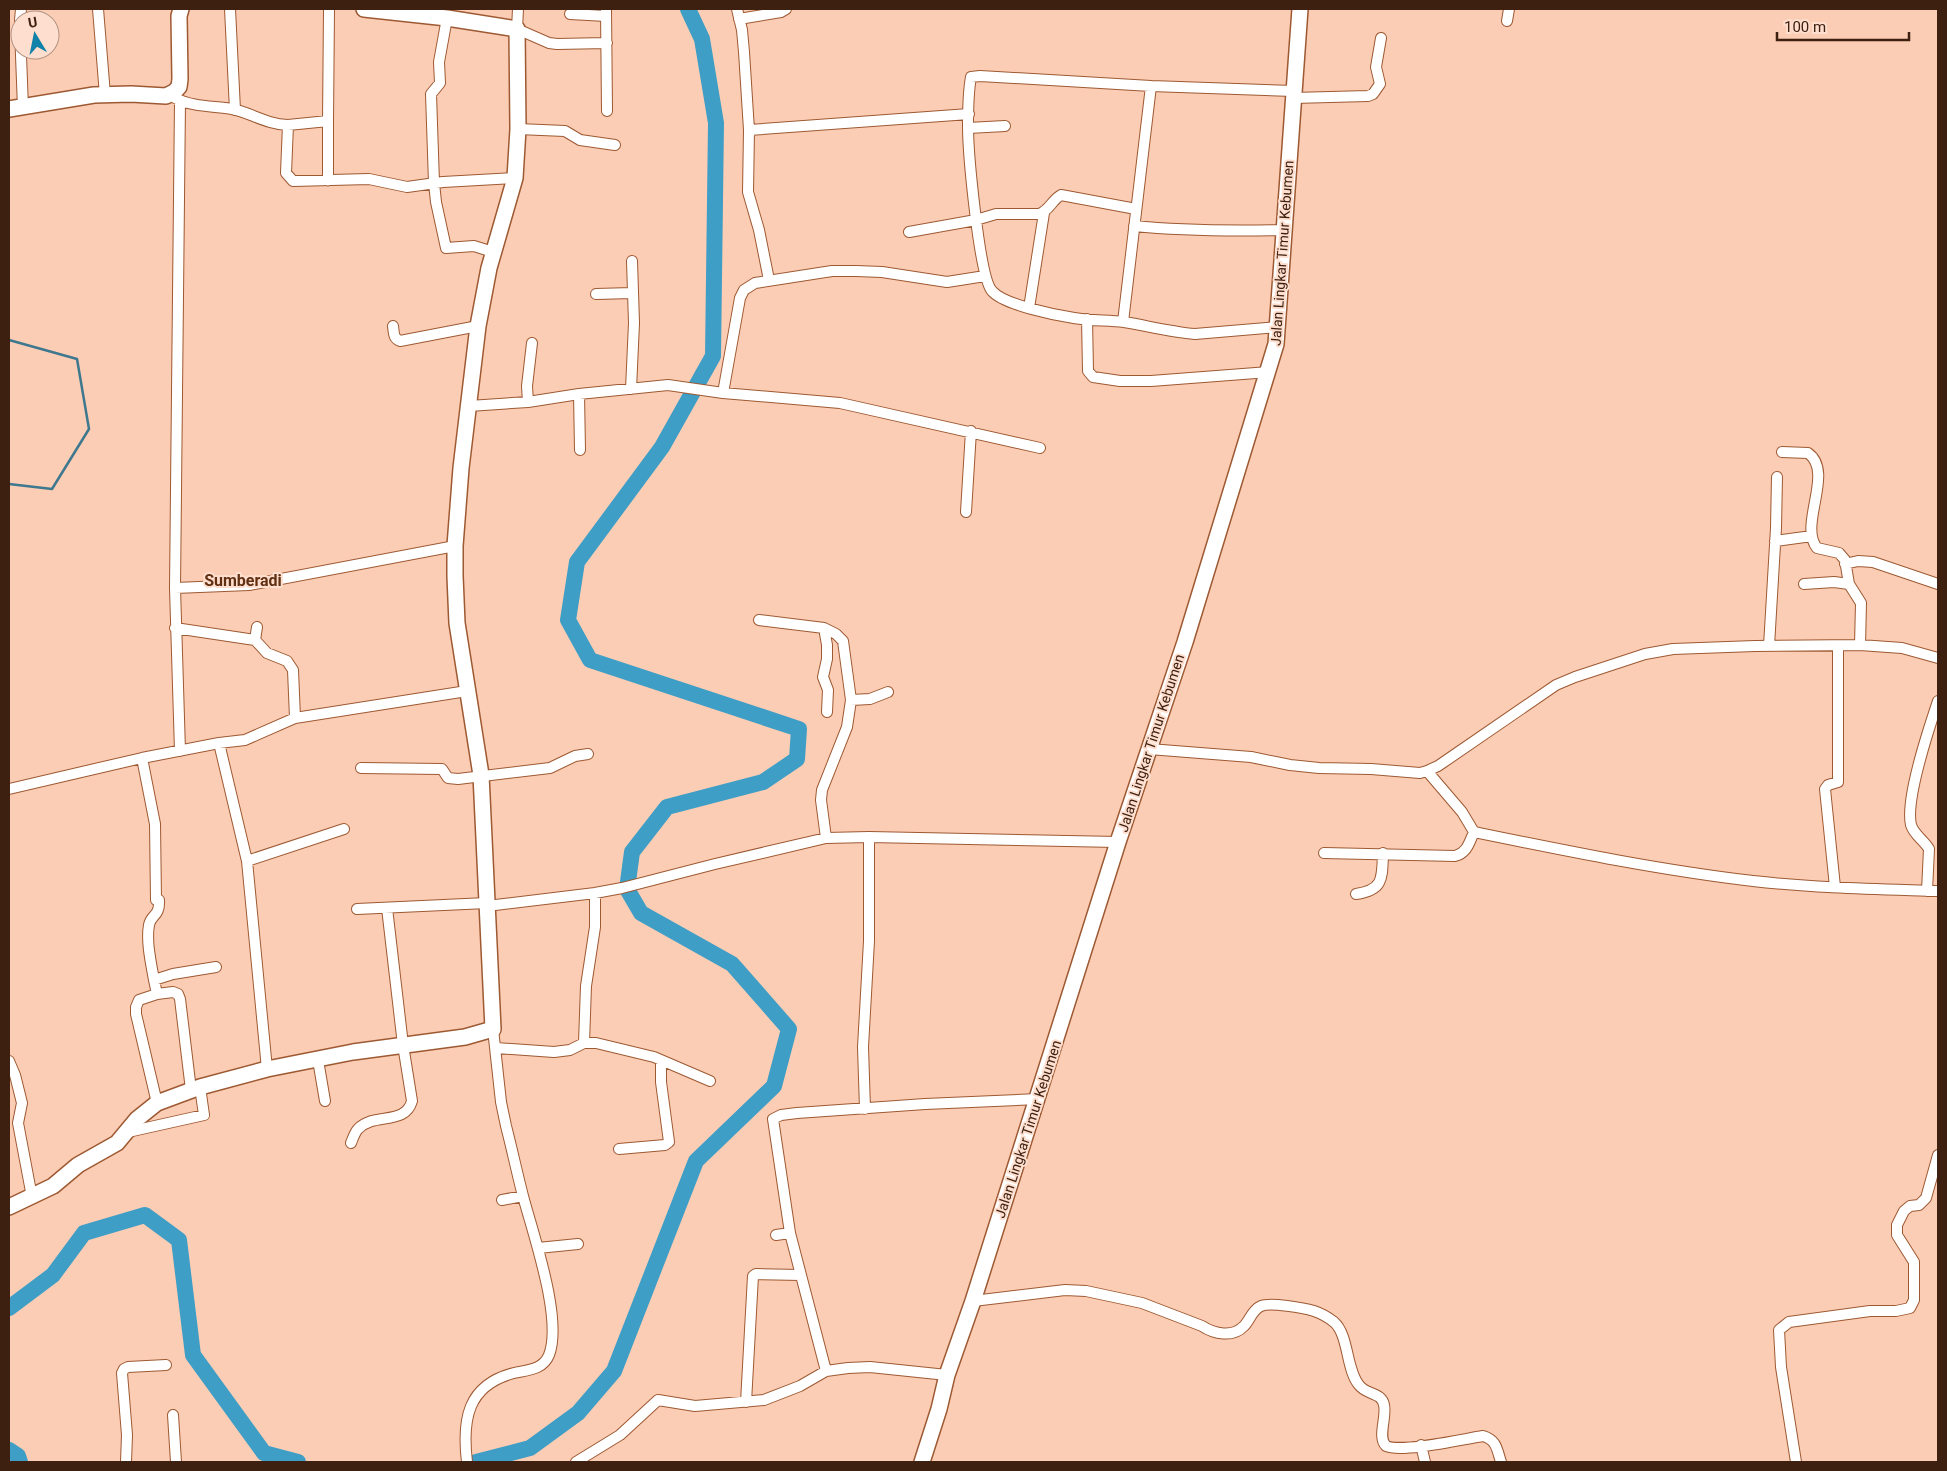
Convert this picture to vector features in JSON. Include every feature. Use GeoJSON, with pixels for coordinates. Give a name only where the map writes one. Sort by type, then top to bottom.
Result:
{"type":"FeatureCollection","features":[{"type":"Feature","properties":{"kind":"street"},"geometry":{"type":"LineString","coordinates":[[98,9],[105,95]]}},
{"type":"Feature","properties":{"kind":"street"},"geometry":{"type":"LineString","coordinates":[[180,751],[175,628],[175,98],[180,79],[179,16],[181,9]]}},
{"type":"Feature","properties":{"kind":"street"},"geometry":{"type":"LineString","coordinates":[[230,9],[235,110]]}},
{"type":"Feature","properties":{"kind":"street"},"geometry":{"type":"LineString","coordinates":[[328,180],[329,9]]}},
{"type":"Feature","properties":{"kind":"street"},"geometry":{"type":"LineString","coordinates":[[364,9],[517,28],[549,43],[607,43]]}},
{"type":"Feature","properties":{"kind":"street"},"geometry":{"type":"LineString","coordinates":[[467,1462],[464,1441],[466,1420],[470,1407],[476,1397],[495,1379],[530,1370],[541,1365],[550,1353],[554,1337],[552,1314],[538,1248],[523,1196],[501,1102],[493,1028],[481,775],[467,691],[454,576],[461,468],[478,326],[493,252],[515,178],[518,129],[518,9]]}},
{"type":"Feature","properties":{"kind":"street"},"geometry":{"type":"LineString","coordinates":[[768,280],[759,230],[748,195],[749,130],[744,52],[738,14],[781,12],[786,9]]}},
{"type":"Feature","properties":{"kind":"street","name":"Jalan Lingkar Timur Kebumen"},"geometry":{"type":"LineString","coordinates":[[922,1462],[939,1409],[947,1375],[973,1301],[1118,842],[1191,623],[1269,372],[1276,344],[1300,9]]}},
{"type":"Feature","properties":{"kind":"street"},"geometry":{"type":"LineString","coordinates":[[1507,21],[1508,9]]}},
{"type":"Feature","properties":{"kind":"street"},"geometry":{"type":"LineString","coordinates":[[570,14],[606,13],[607,111]]}},
{"type":"Feature","properties":{"kind":"street"},"geometry":{"type":"LineString","coordinates":[[447,18],[439,62],[440,83],[431,94],[436,202],[446,248],[474,246],[493,252]]}},
{"type":"Feature","properties":{"kind":"street"},"geometry":{"type":"LineString","coordinates":[[1277,327],[1195,334],[1123,322],[1074,318],[1010,303],[991,291],[985,276],[976,220],[968,128],[971,77],[1054,79],[1293,95],[1360,97],[1373,94],[1380,84],[1376,68],[1381,38]]}},
{"type":"Feature","properties":{"kind":"street"},"geometry":{"type":"LineString","coordinates":[[18,60],[16,109],[105,95],[131,94],[175,98],[235,110],[278,125],[288,126],[328,121]]}},
{"type":"Feature","properties":{"kind":"street"},"geometry":{"type":"LineString","coordinates":[[1123,322],[1151,86]]}},
{"type":"Feature","properties":{"kind":"street"},"geometry":{"type":"LineString","coordinates":[[749,130],[969,114]]}},
{"type":"Feature","properties":{"kind":"street"},"geometry":{"type":"LineString","coordinates":[[288,126],[286,173],[289,178],[298,182],[369,179],[407,187],[434,183],[515,178]]}},
{"type":"Feature","properties":{"kind":"street"},"geometry":{"type":"LineString","coordinates":[[968,128],[1005,126]]}},
{"type":"Feature","properties":{"kind":"street"},"geometry":{"type":"LineString","coordinates":[[518,129],[565,131],[580,140],[615,145]]}},
{"type":"Feature","properties":{"kind":"street"},"geometry":{"type":"LineString","coordinates":[[1030,308],[1044,213],[1055,199],[1061,195],[1136,210]]}},
{"type":"Feature","properties":{"kind":"street"},"geometry":{"type":"LineString","coordinates":[[909,232],[1004,213],[1044,213]]}},
{"type":"Feature","properties":{"kind":"street"},"geometry":{"type":"LineString","coordinates":[[1134,226],[1170,230],[1284,230]]}},
{"type":"Feature","properties":{"kind":"street"},"geometry":{"type":"LineString","coordinates":[[631,389],[634,323],[632,261]]}},
{"type":"Feature","properties":{"kind":"street"},"geometry":{"type":"LineString","coordinates":[[720,393],[740,298],[744,290],[749,286],[768,280],[832,272],[882,272],[947,282],[985,276]]}},
{"type":"Feature","properties":{"kind":"street"},"geometry":{"type":"LineString","coordinates":[[596,294],[632,293]]}},
{"type":"Feature","properties":{"kind":"street"},"geometry":{"type":"LineString","coordinates":[[1087,319],[1088,371],[1092,377],[1120,381],[1151,381],[1269,372]]}},
{"type":"Feature","properties":{"kind":"street"},"geometry":{"type":"LineString","coordinates":[[393,326],[394,336],[400,341],[478,326]]}},
{"type":"Feature","properties":{"kind":"street"},"geometry":{"type":"LineString","coordinates":[[528,402],[527,386],[532,343]]}},
{"type":"Feature","properties":{"kind":"street"},"geometry":{"type":"LineString","coordinates":[[469,406],[528,402],[579,394],[668,385],[720,393],[840,402],[1040,448]]}},
{"type":"Feature","properties":{"kind":"street"},"geometry":{"type":"LineString","coordinates":[[579,394],[580,450]]}},
{"type":"Feature","properties":{"kind":"street"},"geometry":{"type":"LineString","coordinates":[[966,512],[971,431]]}},
{"type":"Feature","properties":{"kind":"street"},"geometry":{"type":"LineString","coordinates":[[1782,452],[1808,453],[1815,461],[1818,490],[1813,510],[1812,536],[1817,548],[1839,552],[1842,556],[1849,584],[1861,603],[1860,645]]}},
{"type":"Feature","properties":{"kind":"street"},"geometry":{"type":"LineString","coordinates":[[1769,646],[1777,477]]}},
{"type":"Feature","properties":{"kind":"street"},"geometry":{"type":"LineString","coordinates":[[1775,541],[1812,536]]}},
{"type":"Feature","properties":{"kind":"street"},"geometry":{"type":"LineString","coordinates":[[175,588],[249,585],[455,546]]}},
{"type":"Feature","properties":{"kind":"street"},"geometry":{"type":"LineString","coordinates":[[1845,564],[1864,560],[1938,584]]}},
{"type":"Feature","properties":{"kind":"street"},"geometry":{"type":"LineString","coordinates":[[1804,584],[1834,582],[1849,584]]}},
{"type":"Feature","properties":{"kind":"street"},"geometry":{"type":"LineString","coordinates":[[759,620],[824,628],[836,634],[843,641],[851,700],[847,728],[822,790],[821,800],[826,838]]}},
{"type":"Feature","properties":{"kind":"street"},"geometry":{"type":"LineString","coordinates":[[255,640],[257,627]]}},
{"type":"Feature","properties":{"kind":"street"},"geometry":{"type":"LineString","coordinates":[[175,628],[255,640],[267,654],[287,661],[293,670],[295,718]]}},
{"type":"Feature","properties":{"kind":"street"},"geometry":{"type":"LineString","coordinates":[[824,628],[827,659],[823,677],[828,690],[827,712]]}},
{"type":"Feature","properties":{"kind":"street"},"geometry":{"type":"LineString","coordinates":[[1149,749],[1251,757],[1290,765],[1318,768],[1379,769],[1420,773],[1427,771],[1545,692],[1575,676],[1657,651],[1769,646],[1860,645],[1902,648],[1938,658]]}},
{"type":"Feature","properties":{"kind":"street"},"geometry":{"type":"LineString","coordinates":[[1835,887],[1825,789],[1828,785],[1838,782],[1838,646]]}},
{"type":"Feature","properties":{"kind":"street"},"geometry":{"type":"LineString","coordinates":[[9,789],[142,758],[255,737],[295,718],[467,691]]}},
{"type":"Feature","properties":{"kind":"street"},"geometry":{"type":"LineString","coordinates":[[851,700],[870,699],[888,692]]}},
{"type":"Feature","properties":{"kind":"street"},"geometry":{"type":"LineString","coordinates":[[1927,891],[1929,849],[1918,837],[1911,825],[1910,800],[1938,701]]}},
{"type":"Feature","properties":{"kind":"street"},"geometry":{"type":"LineString","coordinates":[[219,743],[247,861],[267,1069]]}},
{"type":"Feature","properties":{"kind":"street"},"geometry":{"type":"LineString","coordinates":[[361,768],[442,769],[450,779],[550,768],[575,756],[588,754]]}},
{"type":"Feature","properties":{"kind":"street"},"geometry":{"type":"LineString","coordinates":[[142,758],[155,824],[156,900],[159,900],[158,912],[149,924],[149,937],[157,994]]}},
{"type":"Feature","properties":{"kind":"street"},"geometry":{"type":"LineString","coordinates":[[1427,771],[1462,812],[1474,832],[1634,865],[1754,881],[1835,887],[1938,891]]}},
{"type":"Feature","properties":{"kind":"street"},"geometry":{"type":"LineString","coordinates":[[247,861],[344,829]]}},
{"type":"Feature","properties":{"kind":"street"},"geometry":{"type":"LineString","coordinates":[[1324,853],[1457,856],[1466,850],[1474,832]]}},
{"type":"Feature","properties":{"kind":"street"},"geometry":{"type":"LineString","coordinates":[[865,1109],[863,1047],[869,941],[869,837]]}},
{"type":"Feature","properties":{"kind":"street"},"geometry":{"type":"LineString","coordinates":[[357,909],[487,905],[595,893],[826,838],[869,837],[1118,842]]}},
{"type":"Feature","properties":{"kind":"street"},"geometry":{"type":"LineString","coordinates":[[1356,894],[1369,892],[1378,884],[1383,854]]}},
{"type":"Feature","properties":{"kind":"street"},"geometry":{"type":"LineString","coordinates":[[584,1043],[586,986],[595,927],[595,893]]}},
{"type":"Feature","properties":{"kind":"street"},"geometry":{"type":"LineString","coordinates":[[351,1143],[356,1130],[362,1125],[370,1121],[400,1116],[410,1108],[412,1100],[403,1045],[387,908]]}},
{"type":"Feature","properties":{"kind":"street"},"geometry":{"type":"LineString","coordinates":[[154,980],[173,974],[216,967]]}},
{"type":"Feature","properties":{"kind":"street"},"geometry":{"type":"LineString","coordinates":[[128,1132],[204,1114],[195,1089],[178,994],[173,992],[157,994],[139,1000],[136,1007],[157,1103]]}},
{"type":"Feature","properties":{"kind":"street"},"geometry":{"type":"LineString","coordinates":[[9,1207],[53,1186],[78,1165],[111,1147],[128,1132],[137,1119],[157,1103],[195,1089],[267,1069],[403,1045],[465,1037],[493,1028]]}},
{"type":"Feature","properties":{"kind":"street"},"geometry":{"type":"LineString","coordinates":[[496,1048],[554,1052],[570,1050],[584,1043],[596,1043],[654,1057],[710,1080]]}},
{"type":"Feature","properties":{"kind":"street"},"geometry":{"type":"LineString","coordinates":[[318,1060],[325,1101]]}},
{"type":"Feature","properties":{"kind":"street"},"geometry":{"type":"LineString","coordinates":[[9,1061],[22,1103],[18,1123],[32,1197]]}},
{"type":"Feature","properties":{"kind":"street"},"geometry":{"type":"LineString","coordinates":[[619,1150],[665,1145],[669,1142],[660,1061]]}},
{"type":"Feature","properties":{"kind":"street"},"geometry":{"type":"LineString","coordinates":[[826,1371],[790,1233],[773,1120],[785,1114],[925,1104],[1038,1099]]}},
{"type":"Feature","properties":{"kind":"street"},"geometry":{"type":"LineString","coordinates":[[1796,1462],[1781,1367],[1779,1330],[1789,1322],[1870,1311],[1896,1311],[1910,1308],[1914,1300],[1914,1262],[1897,1235],[1897,1225],[1904,1211],[1910,1206],[1918,1205],[1926,1198],[1938,1155]]}},
{"type":"Feature","properties":{"kind":"street"},"geometry":{"type":"LineString","coordinates":[[502,1200],[523,1196]]}},
{"type":"Feature","properties":{"kind":"street"},"geometry":{"type":"LineString","coordinates":[[776,1235],[790,1233]]}},
{"type":"Feature","properties":{"kind":"street"},"geometry":{"type":"LineString","coordinates":[[538,1248],[578,1244]]}},
{"type":"Feature","properties":{"kind":"street"},"geometry":{"type":"LineString","coordinates":[[746,1402],[753,1276],[756,1274],[801,1275]]}},
{"type":"Feature","properties":{"kind":"street"},"geometry":{"type":"LineString","coordinates":[[973,1301],[1065,1290],[1086,1290],[1142,1303],[1202,1326],[1210,1331],[1228,1334],[1245,1325],[1254,1311],[1261,1306],[1269,1304],[1315,1311],[1337,1326],[1357,1384],[1383,1400],[1385,1411],[1382,1435],[1383,1444],[1389,1447],[1421,1445],[1483,1436],[1490,1438],[1495,1443],[1501,1462]]}},
{"type":"Feature","properties":{"kind":"street"},"geometry":{"type":"LineString","coordinates":[[126,1462],[127,1434],[122,1373],[128,1366],[166,1364]]}},
{"type":"Feature","properties":{"kind":"street"},"geometry":{"type":"LineString","coordinates":[[576,1462],[620,1435],[658,1400],[695,1406],[764,1400],[783,1394],[826,1371],[870,1367],[947,1375]]}},
{"type":"Feature","properties":{"kind":"street"},"geometry":{"type":"LineString","coordinates":[[173,1415],[176,1462]]}},
{"type":"Feature","properties":{"kind":"street"},"geometry":{"type":"LineString","coordinates":[[1421,1445],[1425,1462]]}},
{"type":"Feature","properties":{"kind":"waterway"},"geometry":{"type":"LineString","coordinates":[[476,1462],[530,1448],[578,1413],[614,1371],[696,1161],[774,1086],[789,1029],[732,964],[641,913],[627,889],[632,852],[667,807],[763,782],[797,759],[799,729],[590,660],[568,620],[577,562],[662,447],[713,356],[716,123],[702,39],[688,9]]}},
{"type":"Feature","properties":{"kind":"waterway"},"geometry":{"type":"LineString","coordinates":[[9,340],[77,359],[89,429],[52,489],[9,484]]}},
{"type":"Feature","properties":{"kind":"waterway"},"geometry":{"type":"LineString","coordinates":[[9,1308],[53,1275],[84,1233],[145,1215],[179,1240],[193,1355],[264,1453],[298,1462]]}},
{"type":"Feature","properties":{"kind":"waterway"},"geometry":{"type":"LineString","coordinates":[[9,1450],[18,1456],[20,1462]]}},
{"type":"Feature","properties":{"kind":"district","name":"Sumberadi"},"geometry":{"type":"Point","coordinates":[243,580]}}]}
